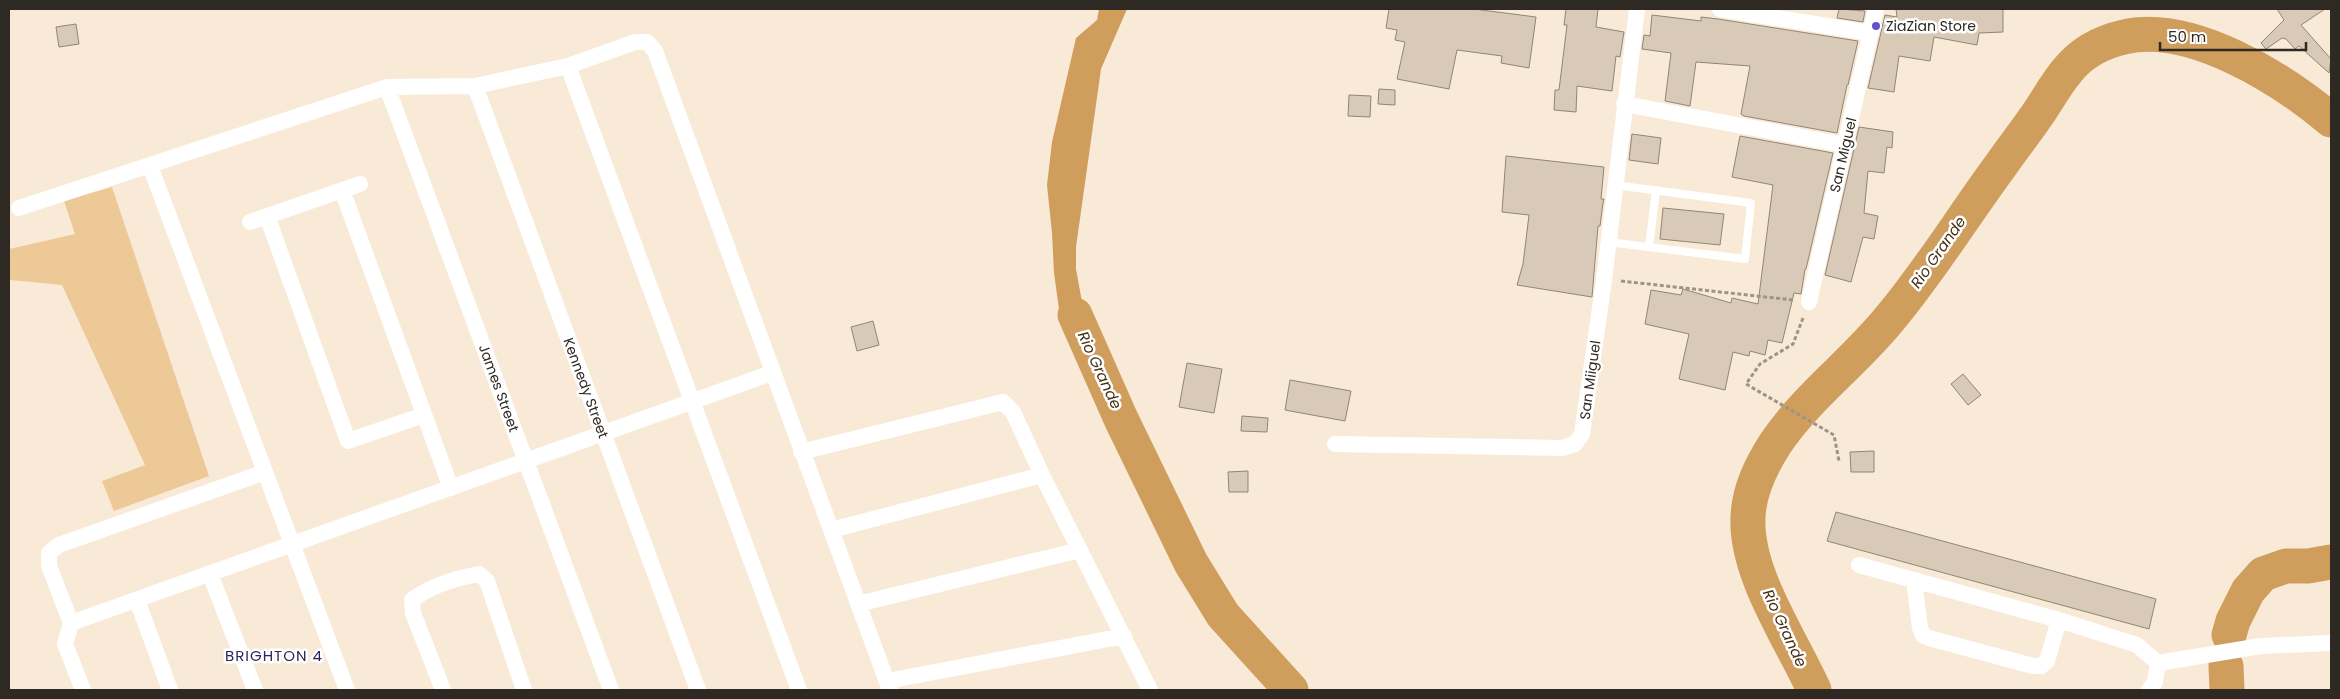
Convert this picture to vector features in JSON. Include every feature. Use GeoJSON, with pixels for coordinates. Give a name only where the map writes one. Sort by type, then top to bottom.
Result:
{"type":"FeatureCollection","features":[{"type":"Feature","properties":{"kind":"street","name":"San Miiguel"},"geometry":{"type":"LineString","coordinates":[[1335,444],[1562,448],[1574,444],[1582,434],[1604,280],[1636,9]]}},
{"type":"Feature","properties":{"kind":"street"},"geometry":{"type":"LineString","coordinates":[[1720,9],[1871,34]]}},
{"type":"Feature","properties":{"kind":"street","name":"San Miguel"},"geometry":{"type":"LineString","coordinates":[[1809,302],[1876,9]]}},
{"type":"Feature","properties":{"kind":"street"},"geometry":{"type":"LineString","coordinates":[[19,208],[387,87],[475,86],[568,66],[635,42],[647,42],[655,51],[772,373],[889,686],[1124,636]]}},
{"type":"Feature","properties":{"kind":"street"},"geometry":{"type":"LineString","coordinates":[[568,66],[799,690]]}},
{"type":"Feature","properties":{"kind":"street","name":"Kennedy Street"},"geometry":{"type":"LineString","coordinates":[[475,86],[698,690]]}},
{"type":"Feature","properties":{"kind":"street","name":"James Street"},"geometry":{"type":"LineString","coordinates":[[387,87],[612,690]]}},
{"type":"Feature","properties":{"kind":"street"},"geometry":{"type":"LineString","coordinates":[[1624,104],[1845,145]]}},
{"type":"Feature","properties":{"kind":"street"},"geometry":{"type":"LineString","coordinates":[[150,166],[347,690]]}},
{"type":"Feature","properties":{"kind":"street"},"geometry":{"type":"LineString","coordinates":[[250,222],[360,184]]}},
{"type":"Feature","properties":{"kind":"street"},"geometry":{"type":"LineString","coordinates":[[342,190],[451,488]]}},
{"type":"Feature","properties":{"kind":"street"},"geometry":{"type":"LineString","coordinates":[[267,216],[348,441],[424,415]]}},
{"type":"Feature","properties":{"kind":"street"},"geometry":{"type":"LineString","coordinates":[[71,623],[772,373]]}},
{"type":"Feature","properties":{"kind":"street"},"geometry":{"type":"LineString","coordinates":[[802,452],[1003,402],[1013,412],[1042,475],[1150,690]]}},
{"type":"Feature","properties":{"kind":"street"},"geometry":{"type":"LineString","coordinates":[[83,690],[65,644],[71,623],[49,566],[49,553],[60,545],[265,472]]}},
{"type":"Feature","properties":{"kind":"street"},"geometry":{"type":"LineString","coordinates":[[831,530],[1042,475]]}},
{"type":"Feature","properties":{"kind":"street"},"geometry":{"type":"LineString","coordinates":[[858,604],[1080,550]]}},
{"type":"Feature","properties":{"kind":"street"},"geometry":{"type":"LineString","coordinates":[[1859,565],[2059,620],[2137,645],[2158,663]]}},
{"type":"Feature","properties":{"kind":"street"},"geometry":{"type":"LineString","coordinates":[[210,574],[255,690]]}},
{"type":"Feature","properties":{"kind":"street"},"geometry":{"type":"LineString","coordinates":[[443,690],[413,613],[412,600],[421,593],[468,576],[480,574],[487,581],[524,690]]}},
{"type":"Feature","properties":{"kind":"street"},"geometry":{"type":"LineString","coordinates":[[1914,580],[1920,628],[1923,635],[1930,638],[2033,666],[2041,666],[2047,661],[2059,620]]}},
{"type":"Feature","properties":{"kind":"street"},"geometry":{"type":"LineString","coordinates":[[137,600],[170,690]]}},
{"type":"Feature","properties":{"kind":"street"},"geometry":{"type":"LineString","coordinates":[[2158,663],[2260,646],[2331,643]]}},
{"type":"Feature","properties":{"kind":"street"},"geometry":{"type":"LineString","coordinates":[[2149,690],[2155,682],[2158,663]]}},
{"type":"Feature","properties":{"kind":"lane"},"geometry":{"type":"LineString","coordinates":[[1608,242],[1745,259],[1751,203],[1615,185]]}},
{"type":"Feature","properties":{"kind":"lane"},"geometry":{"type":"LineString","coordinates":[[1649,247],[1656,190]]}},
{"type":"Feature","properties":{"kind":"path"},"geometry":{"type":"LineString","coordinates":[[1604,280],[1809,302],[1793,344],[1760,364],[1746,384],[1834,435],[1839,461]]}},
{"type":"Feature","properties":{"kind":"shaded area"},"geometry":{"type":"Polygon","coordinates":[[[1099,9],[1127,9],[1101,69],[1076,247],[1076,269],[1084,313],[1106,355],[1081,363],[1059,309],[1054,273],[1047,185],[1052,142],[1076,38],[1097,20],[1099,9]]]}},
{"type":"Feature","properties":{"kind":"shaded area"},"geometry":{"type":"Polygon","coordinates":[[[112,187],[209,476],[114,511],[102,481],[145,465],[62,285],[10,280],[9,249],[75,234],[64,201],[112,187]]]}},
{"type":"Feature","properties":{"kind":"building"},"geometry":{"type":"Polygon","coordinates":[[[1389,9],[1474,9],[1536,17],[1529,68],[1501,63],[1502,56],[1457,50],[1449,89],[1397,79],[1405,42],[1395,40],[1397,30],[1386,28],[1389,9]]]}},
{"type":"Feature","properties":{"kind":"building"},"geometry":{"type":"Polygon","coordinates":[[[1566,9],[1598,9],[1596,27],[1624,32],[1620,57],[1616,56],[1612,91],[1577,86],[1576,112],[1554,110],[1555,90],[1559,90],[1567,25],[1564,25],[1566,9]]]}},
{"type":"Feature","properties":{"kind":"building"},"geometry":{"type":"Polygon","coordinates":[[[1839,9],[1865,11],[1863,22],[1837,18],[1839,9]]]}},
{"type":"Feature","properties":{"kind":"building"},"geometry":{"type":"Polygon","coordinates":[[[1896,9],[2003,9],[2003,32],[1979,33],[1977,45],[1934,37],[1930,61],[1899,56],[1894,92],[1868,88],[1885,15],[1897,17],[1896,9]]]}},
{"type":"Feature","properties":{"kind":"building"},"geometry":{"type":"Polygon","coordinates":[[[2277,9],[2325,9],[2301,25],[2331,59],[2329,73],[2299,46],[2295,49],[2286,39],[2282,38],[2266,49],[2261,43],[2284,20],[2277,9]]]}},
{"type":"Feature","properties":{"kind":"building"},"geometry":{"type":"Polygon","coordinates":[[[1652,15],[1701,21],[1701,17],[1718,19],[1858,41],[1837,133],[1741,114],[1750,66],[1696,62],[1690,106],[1665,101],[1671,53],[1642,49],[1644,35],[1650,36],[1652,15]]]}},
{"type":"Feature","properties":{"kind":"building"},"geometry":{"type":"Polygon","coordinates":[[[76,24],[79,44],[59,47],[56,27],[76,24]]]}},
{"type":"Feature","properties":{"kind":"building"},"geometry":{"type":"Polygon","coordinates":[[[1379,89],[1395,90],[1395,105],[1378,104],[1379,89]]]}},
{"type":"Feature","properties":{"kind":"building"},"geometry":{"type":"Polygon","coordinates":[[[1349,95],[1371,96],[1370,117],[1348,116],[1349,95]]]}},
{"type":"Feature","properties":{"kind":"building"},"geometry":{"type":"Polygon","coordinates":[[[1859,127],[1893,132],[1892,148],[1887,147],[1884,173],[1868,171],[1864,213],[1878,216],[1874,239],[1863,237],[1851,282],[1825,275],[1859,127]]]}},
{"type":"Feature","properties":{"kind":"building"},"geometry":{"type":"Polygon","coordinates":[[[1632,134],[1661,138],[1658,164],[1629,160],[1632,134]]]}},
{"type":"Feature","properties":{"kind":"building"},"geometry":{"type":"Polygon","coordinates":[[[1740,136],[1833,153],[1805,269],[1801,294],[1794,293],[1782,343],[1768,340],[1765,355],[1750,351],[1749,356],[1733,352],[1725,390],[1679,379],[1689,334],[1645,324],[1651,290],[1681,295],[1683,289],[1731,303],[1732,298],[1758,304],[1773,185],[1732,177],[1740,136]]]}},
{"type":"Feature","properties":{"kind":"building"},"geometry":{"type":"Polygon","coordinates":[[[1506,156],[1604,167],[1601,199],[1604,199],[1600,226],[1598,226],[1592,297],[1517,285],[1523,264],[1529,215],[1502,212],[1506,156]]]}},
{"type":"Feature","properties":{"kind":"building"},"geometry":{"type":"Polygon","coordinates":[[[1663,208],[1724,214],[1720,245],[1660,239],[1663,208]]]}},
{"type":"Feature","properties":{"kind":"building"},"geometry":{"type":"Polygon","coordinates":[[[873,321],[879,345],[857,351],[851,327],[873,321]]]}},
{"type":"Feature","properties":{"kind":"building"},"geometry":{"type":"Polygon","coordinates":[[[1187,363],[1222,369],[1214,413],[1179,407],[1187,363]]]}},
{"type":"Feature","properties":{"kind":"building"},"geometry":{"type":"Polygon","coordinates":[[[1963,374],[1981,395],[1968,405],[1951,384],[1963,374]]]}},
{"type":"Feature","properties":{"kind":"building"},"geometry":{"type":"Polygon","coordinates":[[[1290,380],[1351,391],[1345,421],[1285,410],[1290,380]]]}},
{"type":"Feature","properties":{"kind":"building"},"geometry":{"type":"Polygon","coordinates":[[[1242,416],[1268,418],[1267,432],[1241,431],[1242,416]]]}},
{"type":"Feature","properties":{"kind":"building"},"geometry":{"type":"Polygon","coordinates":[[[1874,451],[1874,472],[1851,472],[1850,452],[1874,451]]]}},
{"type":"Feature","properties":{"kind":"building"},"geometry":{"type":"Polygon","coordinates":[[[1248,471],[1248,492],[1229,492],[1228,472],[1248,471]]]}},
{"type":"Feature","properties":{"kind":"building"},"geometry":{"type":"Polygon","coordinates":[[[1836,512],[2156,599],[2149,629],[1827,541],[1836,512]]]}},
{"type":"Feature","properties":{"kind":"waterway","name":"Rio Grande"},"geometry":{"type":"LineString","coordinates":[[1814,690],[1771,605],[1754,560],[1749,538],[1748,517],[1753,488],[1775,444],[1802,410],[1877,333],[1906,299],[2031,124],[2058,82],[2073,65],[2092,49],[2124,37],[2150,34],[2178,37],[2206,45],[2262,72],[2287,87],[2331,120]]}},
{"type":"Feature","properties":{"kind":"waterway","name":"Rio Grande"},"geometry":{"type":"LineString","coordinates":[[1075,315],[1121,419],[1191,563],[1223,615],[1291,690]]}},
{"type":"Feature","properties":{"kind":"waterway"},"geometry":{"type":"LineString","coordinates":[[2229,635],[2233,621],[2248,591],[2263,574],[2286,566],[2308,566],[2331,562]]}},
{"type":"Feature","properties":{"kind":"waterway"},"geometry":{"type":"LineString","coordinates":[[2226,666],[2227,690]]}},
{"type":"Feature","properties":{"kind":"place","name":"ZiaZian Store"},"geometry":{"type":"Point","coordinates":[1876,26]}},
{"type":"Feature","properties":{"kind":"district","name":"BRIGHTON 4"},"geometry":{"type":"Point","coordinates":[274,655]}}]}
